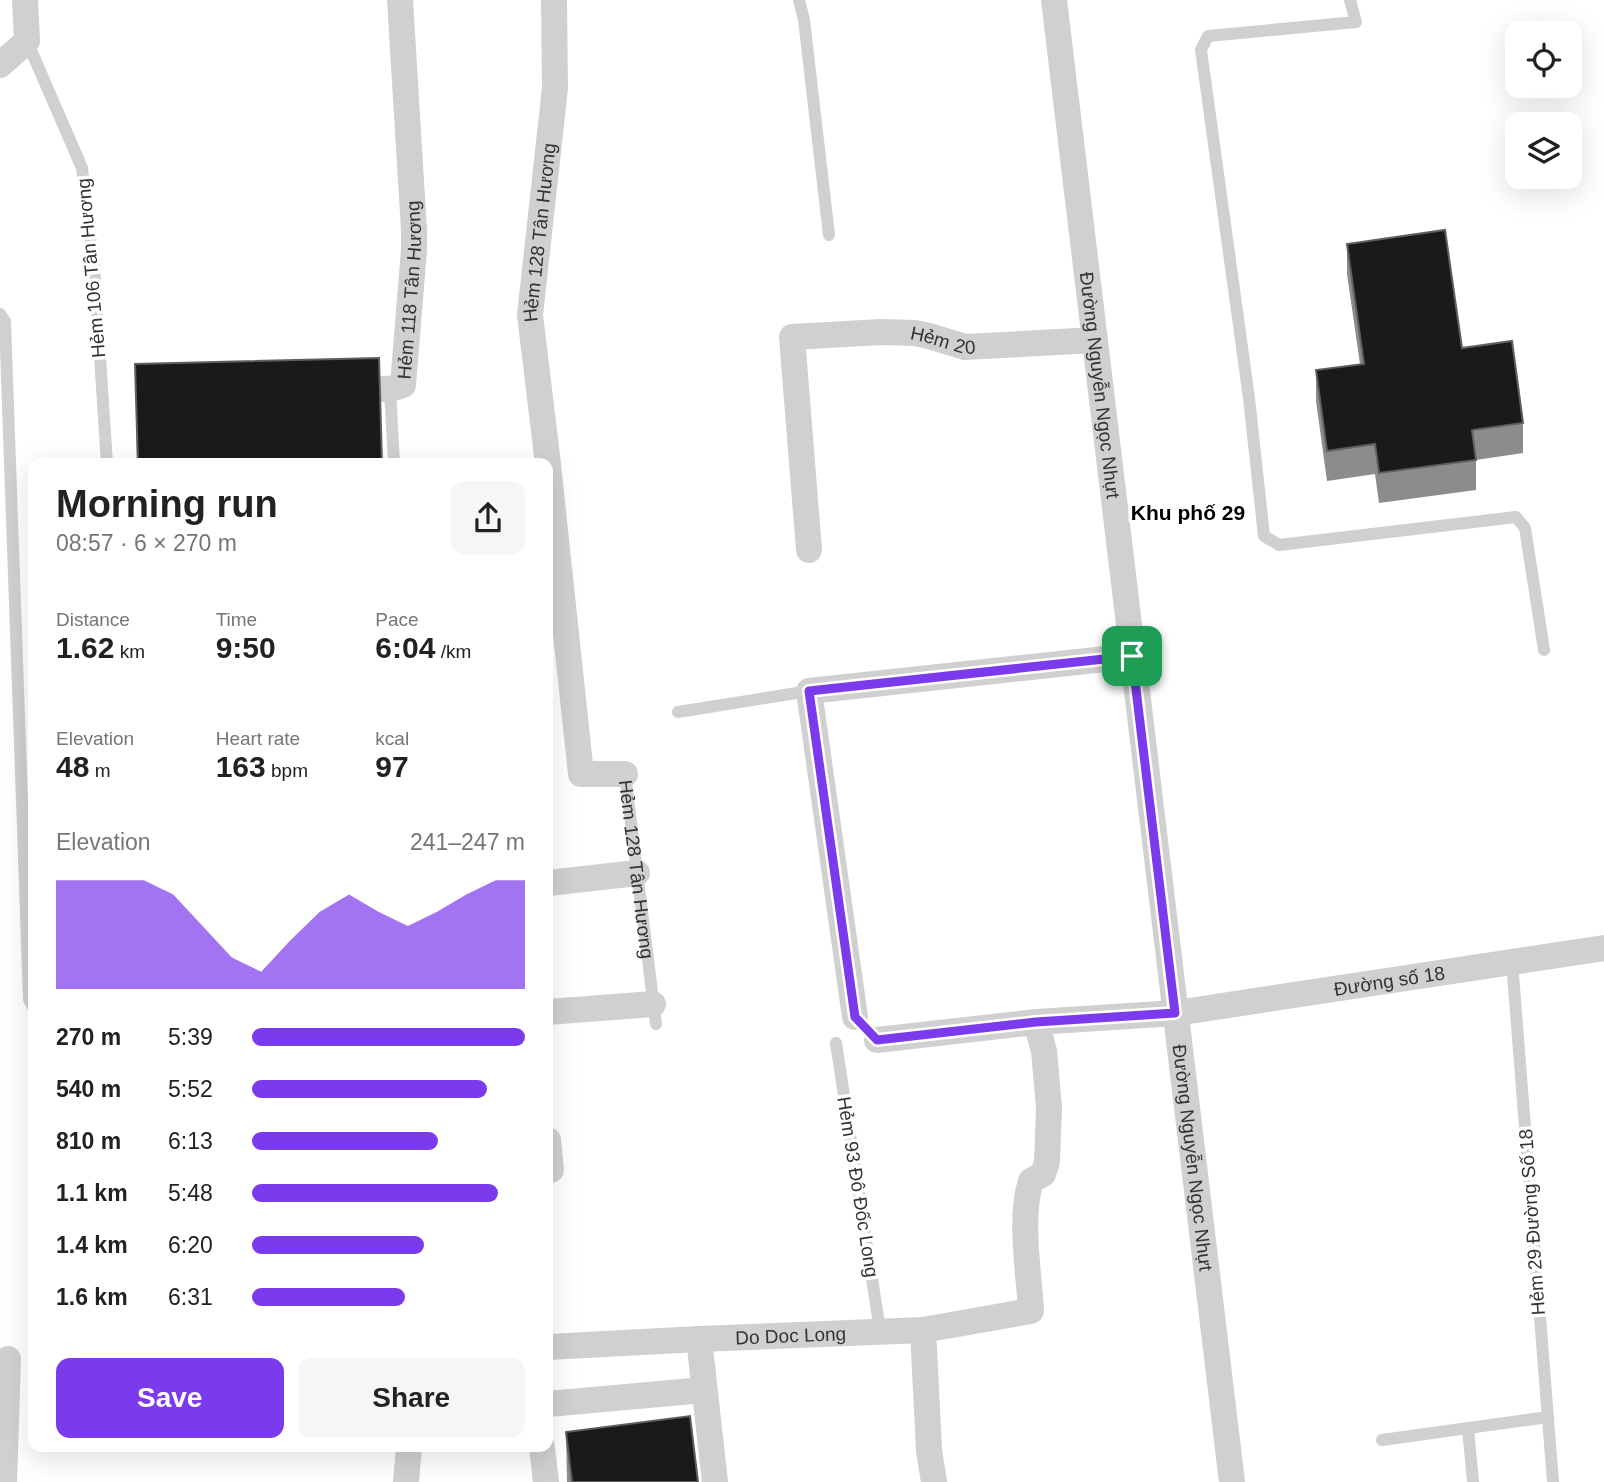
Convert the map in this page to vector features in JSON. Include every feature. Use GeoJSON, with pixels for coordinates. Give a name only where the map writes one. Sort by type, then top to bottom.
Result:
{"type":"FeatureCollection","features":[{"type":"Feature","properties":{"kind":"street"},"geometry":{"type":"LineString","coordinates":[[0,65],[27,41],[25,0]]}},
{"type":"Feature","properties":{"kind":"street","name":"Hẻm 118 Tân Hương"},"geometry":{"type":"LineString","coordinates":[[320,388],[390,389],[403,385],[414,250],[400,0]]}},
{"type":"Feature","properties":{"kind":"street","name":"Hẻm 128 Tân Hương"},"geometry":{"type":"LineString","coordinates":[[547,458],[530,315],[555,88],[554,0]]}},
{"type":"Feature","properties":{"kind":"street","name":"Đường Nguyễn Ngọc Nhựt"},"geometry":{"type":"LineString","coordinates":[[1054,0],[1232,1482]]}},
{"type":"Feature","properties":{"kind":"street","name":"Hẻm 20"},"geometry":{"type":"LineString","coordinates":[[808,550],[792,337],[881,332],[915,333],[965,347],[1095,341]]}},
{"type":"Feature","properties":{"kind":"street","name":"Hẻm 128 Tân Hương"},"geometry":{"type":"LineString","coordinates":[[553,512],[580,774],[625,774]]}},
{"type":"Feature","properties":{"kind":"street"},"geometry":{"type":"LineString","coordinates":[[809,691],[1132,656]]}},
{"type":"Feature","properties":{"kind":"street","name":"Đường số 18"},"geometry":{"type":"LineString","coordinates":[[809,691],[866,1028],[1036,1022],[1175,1013],[1604,948]]}},
{"type":"Feature","properties":{"kind":"street"},"geometry":{"type":"LineString","coordinates":[[553,882],[637,873]]}},
{"type":"Feature","properties":{"kind":"street"},"geometry":{"type":"LineString","coordinates":[[553,1012],[655,1014]]}},
{"type":"Feature","properties":{"kind":"street","name":"Do Doc Long"},"geometry":{"type":"LineString","coordinates":[[553,1347],[923,1330],[1031,1311],[1025,1226],[1027,1192],[1031,1181],[1043,1174],[1047,1162],[1049,1108],[1044,1051],[1036,1022]]}},
{"type":"Feature","properties":{"kind":"street"},"geometry":{"type":"LineString","coordinates":[[923,1330],[929,1450],[934,1482]]}},
{"type":"Feature","properties":{"kind":"street"},"geometry":{"type":"LineString","coordinates":[[699,1339],[715,1482]]}},
{"type":"Feature","properties":{"kind":"street"},"geometry":{"type":"LineString","coordinates":[[4,1482],[14,1359]]}},
{"type":"Feature","properties":{"kind":"street"},"geometry":{"type":"LineString","coordinates":[[553,1404],[704,1390]]}},
{"type":"Feature","properties":{"kind":"street"},"geometry":{"type":"LineString","coordinates":[[406,1482],[409,1452]]}},
{"type":"Feature","properties":{"kind":"street"},"geometry":{"type":"LineString","coordinates":[[543,1452],[546,1482]]}},
{"type":"Feature","properties":{"kind":"lane"},"geometry":{"type":"LineString","coordinates":[[799,0],[804,20],[829,235]]}},
{"type":"Feature","properties":{"kind":"lane"},"geometry":{"type":"LineString","coordinates":[[1350,0],[1356,22],[1208,36],[1201,50],[1249,398],[1264,536],[1279,545],[1516,517],[1525,528],[1544,650]]}},
{"type":"Feature","properties":{"kind":"lane","name":"Hẻm 106 Tân Hương"},"geometry":{"type":"LineString","coordinates":[[27,41],[82,168],[94,265],[107,458]]}},
{"type":"Feature","properties":{"kind":"lane"},"geometry":{"type":"LineString","coordinates":[[0,314],[5,321],[28,971]]}},
{"type":"Feature","properties":{"kind":"lane"},"geometry":{"type":"LineString","coordinates":[[390,389],[394,458]]}},
{"type":"Feature","properties":{"kind":"lane"},"geometry":{"type":"LineString","coordinates":[[678,712],[809,691]]}},
{"type":"Feature","properties":{"kind":"lane","name":"Hẻm 128 Tân Hương"},"geometry":{"type":"LineString","coordinates":[[625,774],[655,1014]]}},
{"type":"Feature","properties":{"kind":"lane","name":"Hẻm 29 Đường Số 18"},"geometry":{"type":"LineString","coordinates":[[1512,962],[1553,1482]]}},
{"type":"Feature","properties":{"kind":"lane","name":"Hẻm 93 Đô Đốc Long"},"geometry":{"type":"LineString","coordinates":[[836,1043],[880,1331]]}},
{"type":"Feature","properties":{"kind":"lane"},"geometry":{"type":"LineString","coordinates":[[1381,1440],[1548,1417]]}},
{"type":"Feature","properties":{"kind":"lane"},"geometry":{"type":"LineString","coordinates":[[1468,1428],[1473,1482]]}},
{"type":"Feature","properties":{"kind":"building"},"geometry":{"type":"Polygon","coordinates":[[[1445,230],[1462,348],[1512,341],[1523,423],[1472,430],[1476,460],[1379,473],[1375,444],[1327,451],[1316,370],[1364,364],[1347,244],[1445,230]]]}},
{"type":"Feature","properties":{"kind":"building"},"geometry":{"type":"Polygon","coordinates":[[[379,358],[382,458],[138,458],[135,364],[379,358]]]}},
{"type":"Feature","properties":{"kind":"building"},"geometry":{"type":"Polygon","coordinates":[[[690,1416],[698,1482],[572,1482],[566,1432],[690,1416]]]}},
{"type":"Feature","properties":{"kind":"district","name":"Khu phố 29"},"geometry":{"type":"Point","coordinates":[1188,512]}},
{"type":"Feature","properties":{"kind":"route"},"geometry":{"type":"LineString","coordinates":[[1132,656],[1175,1013],[1036,1022],[877,1040],[855,1017],[809,691],[1132,656]]}}]}
